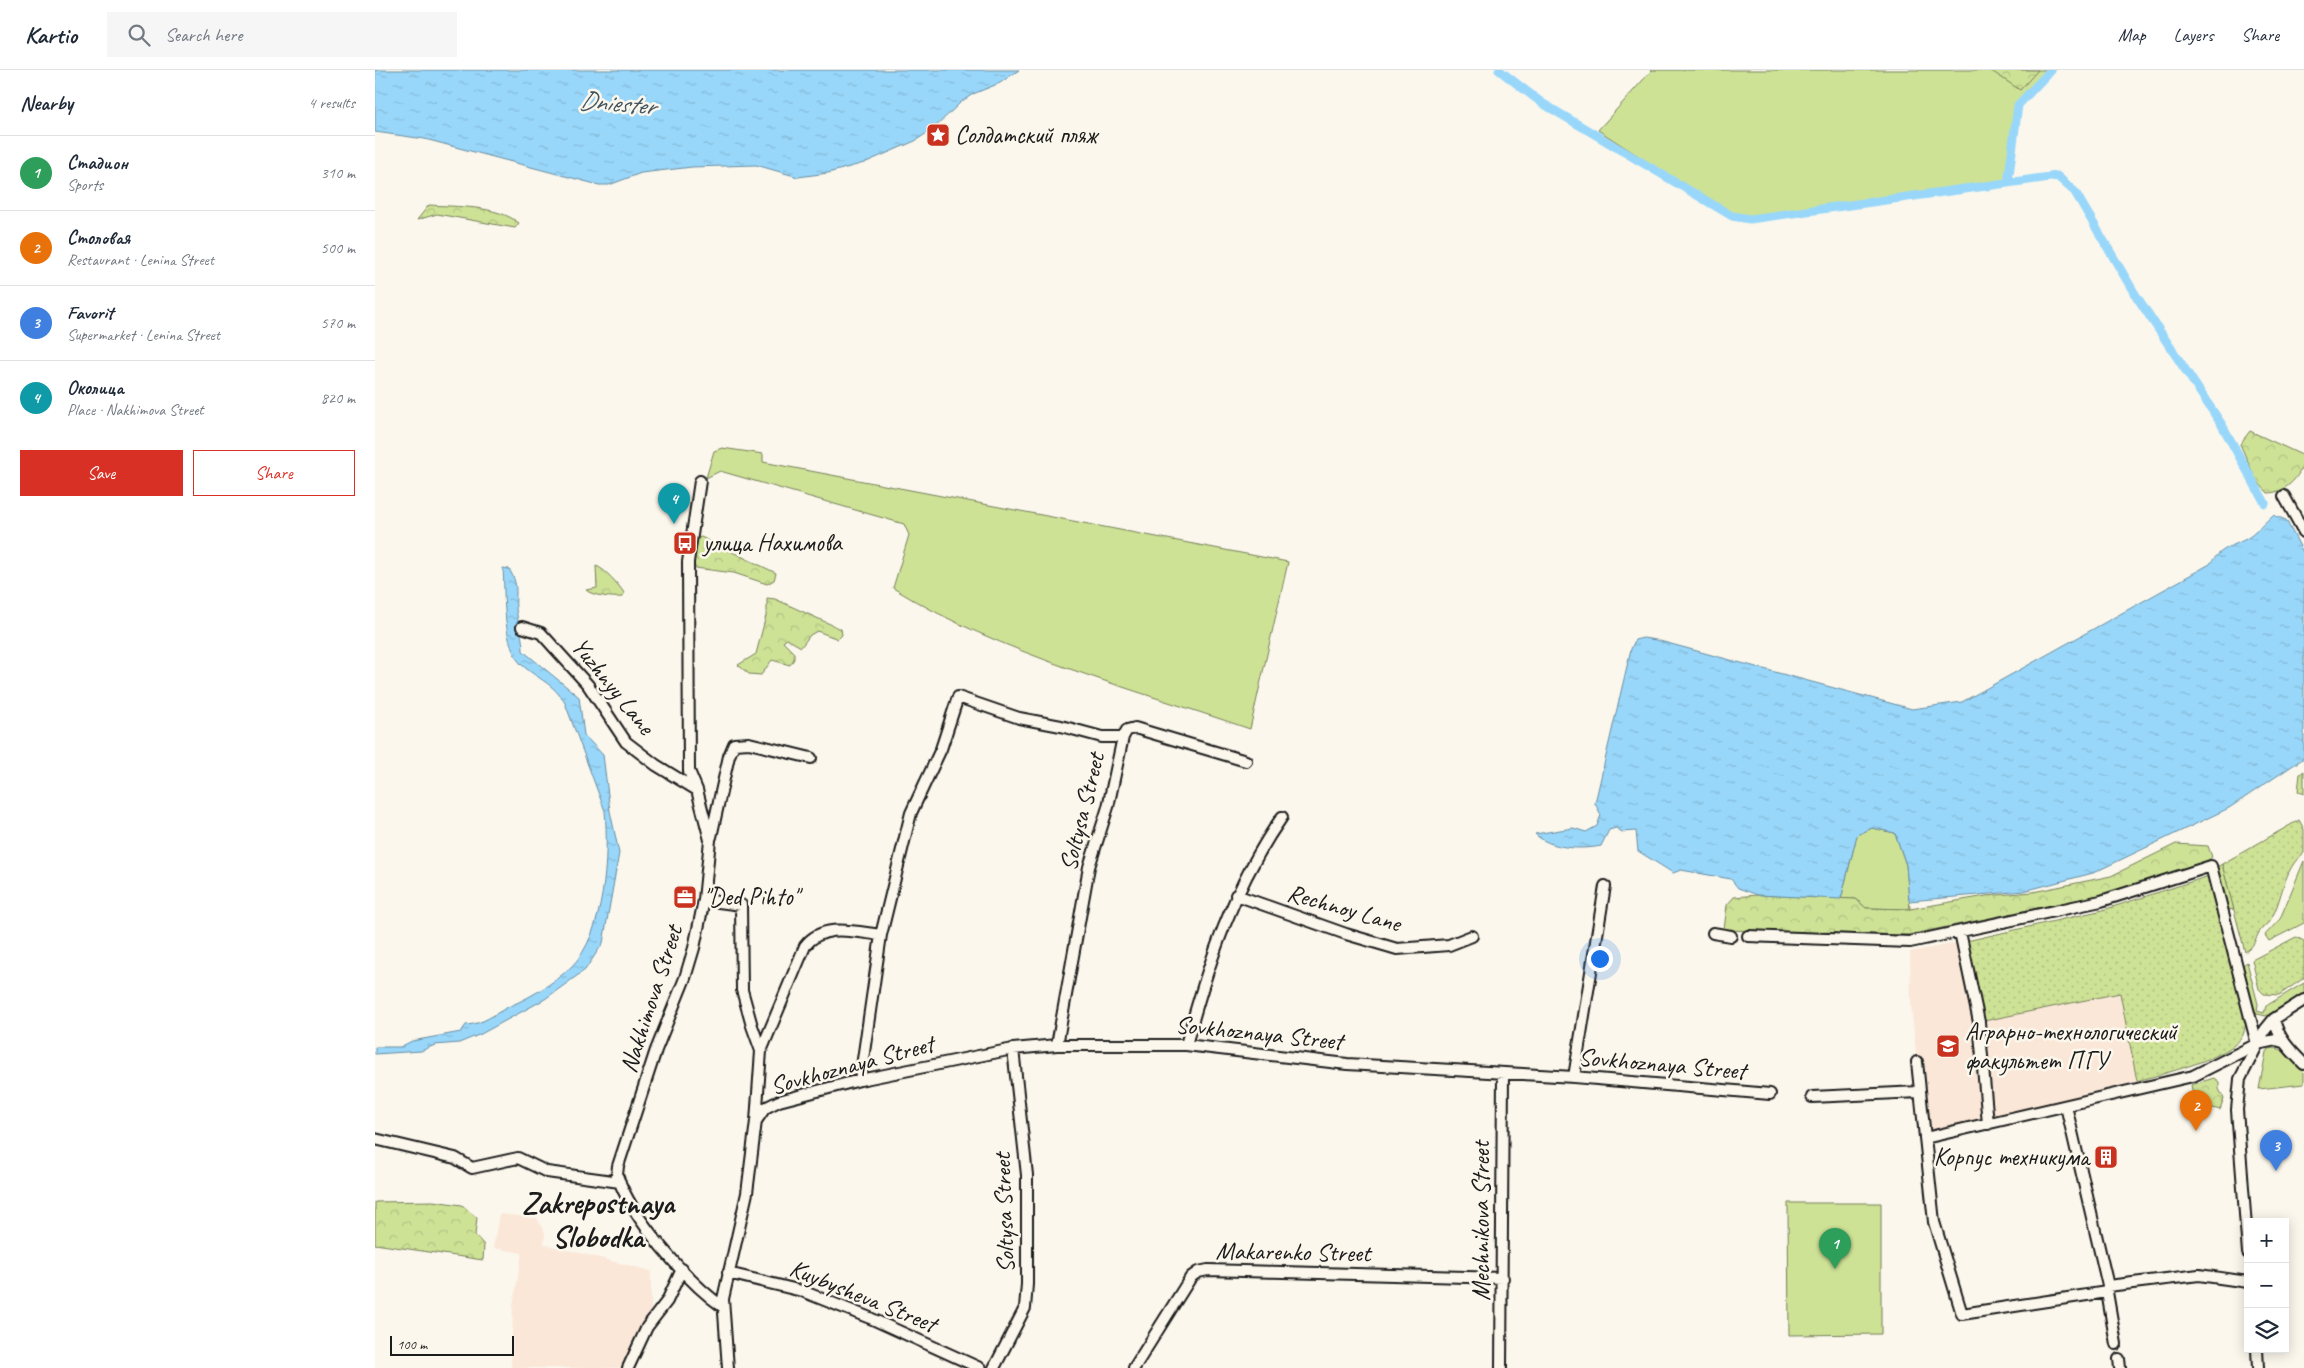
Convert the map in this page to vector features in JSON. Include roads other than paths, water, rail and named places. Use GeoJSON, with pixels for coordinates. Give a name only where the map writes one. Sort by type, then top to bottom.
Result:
{"type":"FeatureCollection","features":[{"type":"Feature","properties":{"kind":"street","name":"Nakhimova Street"},"geometry":{"type":"LineString","coordinates":[[620,1182],[617,1175],[618,1166],[656,1050],[685,978],[694,948],[704,900],[710,840],[697,790],[689,771],[688,562],[700,481]]}},
{"type":"Feature","properties":{"kind":"street"},"geometry":{"type":"LineString","coordinates":[[2284,496],[2304,532]]}},
{"type":"Feature","properties":{"kind":"street","name":"Yuzhnyy Lane"},"geometry":{"type":"LineString","coordinates":[[522,627],[541,633],[588,685],[626,742],[656,765],[697,790]]}},
{"type":"Feature","properties":{"kind":"street"},"geometry":{"type":"LineString","coordinates":[[860,1080],[881,935],[911,814],[941,749],[958,697],[1019,718],[1061,726],[1102,737],[1123,737],[1127,730],[1135,728],[1246,761]]}},
{"type":"Feature","properties":{"kind":"street","name":"Soltysa Street"},"geometry":{"type":"LineString","coordinates":[[1057,1045],[1089,867],[1108,807],[1123,737]]}},
{"type":"Feature","properties":{"kind":"street"},"geometry":{"type":"LineString","coordinates":[[710,840],[729,756],[734,744],[749,743],[811,758]]}},
{"type":"Feature","properties":{"kind":"street"},"geometry":{"type":"LineString","coordinates":[[1186,1044],[1206,973],[1236,895],[1265,841],[1281,817]]}},
{"type":"Feature","properties":{"kind":"street"},"geometry":{"type":"LineString","coordinates":[[1748,936],[1910,942],[2101,900],[2211,866],[2257,1044]]}},
{"type":"Feature","properties":{"kind":"street"},"geometry":{"type":"LineString","coordinates":[[1575,1077],[1605,886]]}},
{"type":"Feature","properties":{"kind":"street","name":"Rechnoy Lane"},"geometry":{"type":"LineString","coordinates":[[1236,895],[1337,931],[1397,949],[1449,945],[1472,936]]}},
{"type":"Feature","properties":{"kind":"street"},"geometry":{"type":"LineString","coordinates":[[704,900],[741,905],[742,990],[751,1026],[761,1051]]}},
{"type":"Feature","properties":{"kind":"street"},"geometry":{"type":"LineString","coordinates":[[728,1368],[723,1307],[728,1272],[747,1193],[756,1121],[761,1051],[805,946],[811,938],[834,930],[881,935]]}},
{"type":"Feature","properties":{"kind":"street"},"geometry":{"type":"LineString","coordinates":[[1960,932],[1979,1022],[1988,1124]]}},
{"type":"Feature","properties":{"kind":"street"},"geometry":{"type":"LineString","coordinates":[[1713,933],[1731,936]]}},
{"type":"Feature","properties":{"kind":"street"},"geometry":{"type":"LineString","coordinates":[[2245,1218],[2237,1110],[2240,1079],[2257,1044],[2274,1018],[2304,1000]]}},
{"type":"Feature","properties":{"kind":"street"},"geometry":{"type":"LineString","coordinates":[[2274,1018],[2276,1028],[2283,1042],[2304,1064]]}},
{"type":"Feature","properties":{"kind":"street"},"geometry":{"type":"LineString","coordinates":[[1925,1138],[2193,1076],[2257,1044],[2276,1040],[2283,1042]]}},
{"type":"Feature","properties":{"kind":"street","name":"Sovkhoznaya Street"},"geometry":{"type":"LineString","coordinates":[[756,1121],[765,1108],[779,1101],[860,1080],[1013,1049],[1057,1045],[1186,1044],[1347,1064],[1575,1077],[1770,1094]]}},
{"type":"Feature","properties":{"kind":"street","name":"Soltysa Street"},"geometry":{"type":"LineString","coordinates":[[994,1368],[1025,1308],[1027,1284],[1027,1175],[1013,1049]]}},
{"type":"Feature","properties":{"kind":"street"},"geometry":{"type":"LineString","coordinates":[[1917,1062],[1935,1222],[1962,1314],[2199,1275],[2244,1281]]}},
{"type":"Feature","properties":{"kind":"street","name":"Mechnikova Street"},"geometry":{"type":"LineString","coordinates":[[1501,1368],[1503,1074]]}},
{"type":"Feature","properties":{"kind":"street"},"geometry":{"type":"LineString","coordinates":[[1812,1097],[1919,1092]]}},
{"type":"Feature","properties":{"kind":"street"},"geometry":{"type":"LineString","coordinates":[[2066,1106],[2108,1289],[2116,1344]]}},
{"type":"Feature","properties":{"kind":"street"},"geometry":{"type":"LineString","coordinates":[[375,1139],[455,1158],[471,1168],[518,1158],[547,1172],[620,1182],[647,1227],[670,1259],[723,1307]]}},
{"type":"Feature","properties":{"kind":"street"},"geometry":{"type":"LineString","coordinates":[[628,1368],[647,1327],[667,1301],[682,1269]]}},
{"type":"Feature","properties":{"kind":"street","name":"Makarenko Street"},"geometry":{"type":"LineString","coordinates":[[1134,1368],[1191,1278],[1199,1272],[1208,1270],[1503,1278]]}},
{"type":"Feature","properties":{"kind":"street","name":"Kuybysheva Street"},"geometry":{"type":"LineString","coordinates":[[728,1272],[802,1291],[870,1318],[980,1368]]}},
{"type":"Feature","properties":{"kind":"street"},"geometry":{"type":"LineString","coordinates":[[2257,1353],[2258,1368]]}},
{"type":"Feature","properties":{"kind":"water","name":"Dniester"},"geometry":{"type":"Polygon","coordinates":[[[375,70],[1019,70],[1000,83],[973,94],[961,102],[933,129],[915,141],[864,163],[828,173],[798,177],[756,165],[692,167],[641,173],[609,185],[599,185],[425,139],[375,132],[375,70]]]}},
{"type":"Feature","properties":{"kind":"water"},"geometry":{"type":"Polygon","coordinates":[[[2273,515],[2286,520],[2304,554],[2304,758],[2229,808],[2093,873],[2024,891],[1909,901],[1906,865],[1895,833],[1872,828],[1857,835],[1841,899],[1758,895],[1738,888],[1731,879],[1681,870],[1673,873],[1638,851],[1636,831],[1622,832],[1616,828],[1609,830],[1601,846],[1584,848],[1566,847],[1549,843],[1535,834],[1573,828],[1586,832],[1597,826],[1601,815],[1595,803],[1631,649],[1635,640],[1643,638],[1656,640],[1912,709],[1962,702],[2210,564],[2222,551],[2249,537],[2273,515]]]}},
{"type":"Feature","properties":{"kind":"water"},"geometry":{"type":"Polygon","coordinates":[[[503,568],[509,569],[515,581],[516,608],[523,651],[579,697],[584,735],[603,755],[610,811],[619,853],[603,943],[585,970],[545,999],[481,1034],[459,1043],[435,1045],[421,1051],[375,1054],[375,1047],[400,1047],[412,1041],[461,1032],[466,1025],[484,1021],[542,989],[571,967],[582,953],[598,915],[605,871],[605,811],[565,703],[555,690],[522,665],[511,645],[506,619],[503,568]]]}},
{"type":"Feature","properties":{"kind":"waterway"},"geometry":{"type":"LineString","coordinates":[[1499,70],[1542,103],[1732,216],[1750,219],[2057,176],[2075,192],[2135,294],[2222,425],[2265,503]]}},
{"type":"Feature","properties":{"kind":"waterway"},"geometry":{"type":"LineString","coordinates":[[2008,183],[2018,105],[2051,70]]}},
{"type":"Feature","properties":{"kind":"place","name":"Солдатский пляж"},"geometry":{"type":"Point","coordinates":[938,135]}},
{"type":"Feature","properties":{"kind":"place","name":"Околица"},"geometry":{"type":"Point","coordinates":[674,524]}},
{"type":"Feature","properties":{"kind":"place","name":"улица Нахимова"},"geometry":{"type":"Point","coordinates":[685,543]}},
{"type":"Feature","properties":{"kind":"place","name":"\"Ded Pihto\""},"geometry":{"type":"Point","coordinates":[685,897]}},
{"type":"Feature","properties":{"kind":"place","name":"Аграрно-технологический факультет ПГУ"},"geometry":{"type":"Point","coordinates":[1948,1046]}},
{"type":"Feature","properties":{"kind":"place","name":"Столовая"},"geometry":{"type":"Point","coordinates":[2196,1131]}},
{"type":"Feature","properties":{"kind":"place","name":"Корпус техникума"},"geometry":{"type":"Point","coordinates":[2106,1157]}},
{"type":"Feature","properties":{"kind":"place","name":"Favorit"},"geometry":{"type":"Point","coordinates":[2276,1171]}},
{"type":"Feature","properties":{"kind":"place","name":"Стадион"},"geometry":{"type":"Point","coordinates":[1835,1269]}},
{"type":"Feature","properties":{"kind":"district","name":"Zakrepostnaya Slobodka"},"geometry":{"type":"Point","coordinates":[598,1220]}}]}
